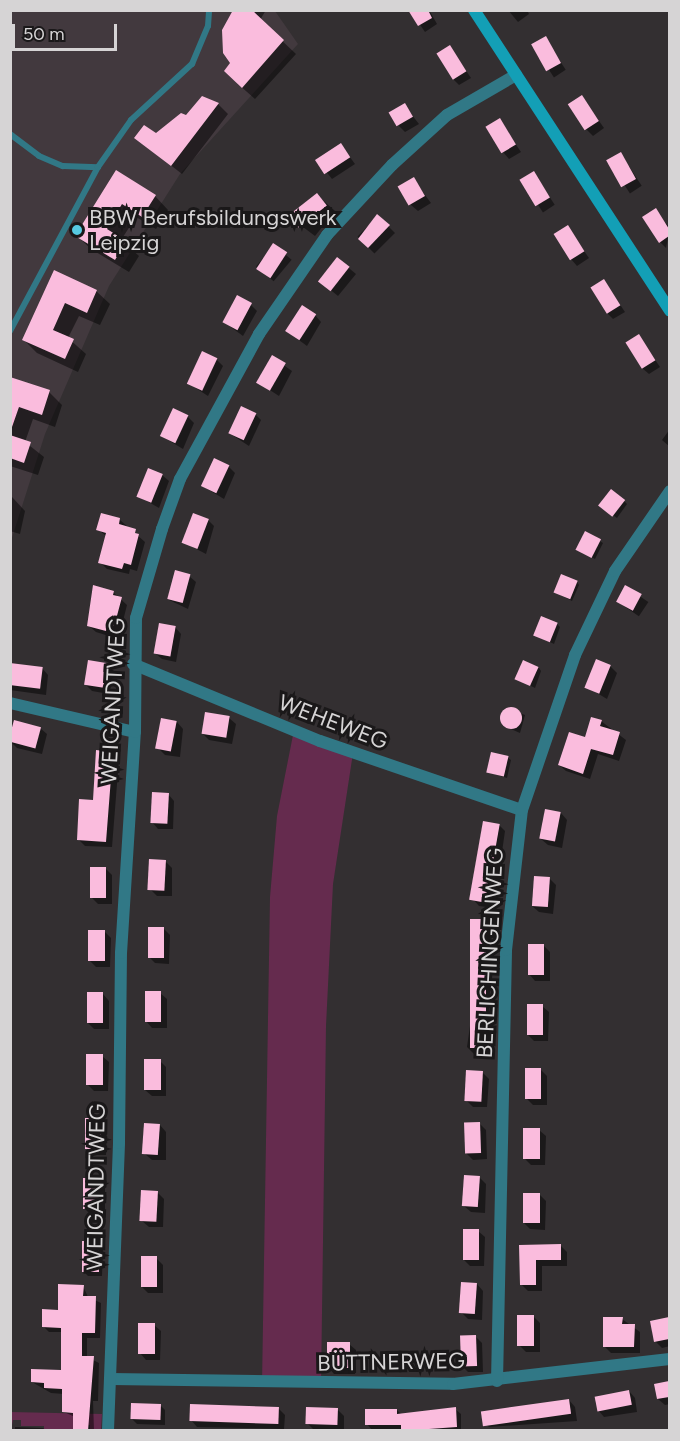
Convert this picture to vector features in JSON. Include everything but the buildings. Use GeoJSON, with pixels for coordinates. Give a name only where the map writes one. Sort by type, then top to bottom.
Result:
{"type":"FeatureCollection","features":[{"type":"Feature","properties":{"kind":"main road"},"geometry":{"type":"LineString","coordinates":[[474,10],[669,311]]}},
{"type":"Feature","properties":{"kind":"street","name":"WEIGANDTWEG"},"geometry":{"type":"LineString","coordinates":[[108,1431],[121,953],[135,732],[133,664],[136,618],[180,479],[259,334],[327,235],[392,165],[447,115],[516,75]]}},
{"type":"Feature","properties":{"kind":"street","name":"BERLICHINGENWEG"},"geometry":{"type":"LineString","coordinates":[[496,1381],[506,950],[522,810],[575,655],[615,571],[669,491]]}},
{"type":"Feature","properties":{"kind":"street","name":"WEHEWEG"},"geometry":{"type":"LineString","coordinates":[[133,664],[320,741],[522,810]]}},
{"type":"Feature","properties":{"kind":"street"},"geometry":{"type":"LineString","coordinates":[[10,703],[135,732]]}},
{"type":"Feature","properties":{"kind":"street","name":"BÜTTNERWEG"},"geometry":{"type":"LineString","coordinates":[[111,1379],[365,1385],[496,1381],[669,1359]]}},
{"type":"Feature","properties":{"kind":"lane"},"geometry":{"type":"LineString","coordinates":[[10,331],[98,167],[131,120],[192,64],[208,26],[209,10]]}},
{"type":"Feature","properties":{"kind":"lane"},"geometry":{"type":"LineString","coordinates":[[10,134],[39,156],[63,166],[98,167]]}},
{"type":"Feature","properties":{"kind":"shaded area","name":"BBW Berufsbildungswerk Leipzig"},"geometry":{"type":"Polygon","coordinates":[[[11,11],[275,11],[298,44],[180,174],[109,286],[45,434],[11,541],[11,11]]]}},
{"type":"Feature","properties":{"kind":"shaded area"},"geometry":{"type":"Polygon","coordinates":[[[294,730],[353,753],[333,884],[326,1026],[321,1384],[262,1384],[270,897],[277,816],[294,730]]]}},
{"type":"Feature","properties":{"kind":"shaded area"},"geometry":{"type":"Polygon","coordinates":[[[10,1412],[102,1414],[101,1430],[90,1430],[90,1425],[73,1424],[73,1430],[44,1430],[44,1426],[21,1426],[21,1420],[13,1420],[11,1430],[10,1412]]]}},
{"type":"Feature","properties":{"kind":"place","name":"BBW Berufsbildungswerk Leipzig"},"geometry":{"type":"Point","coordinates":[77,230]}}]}
